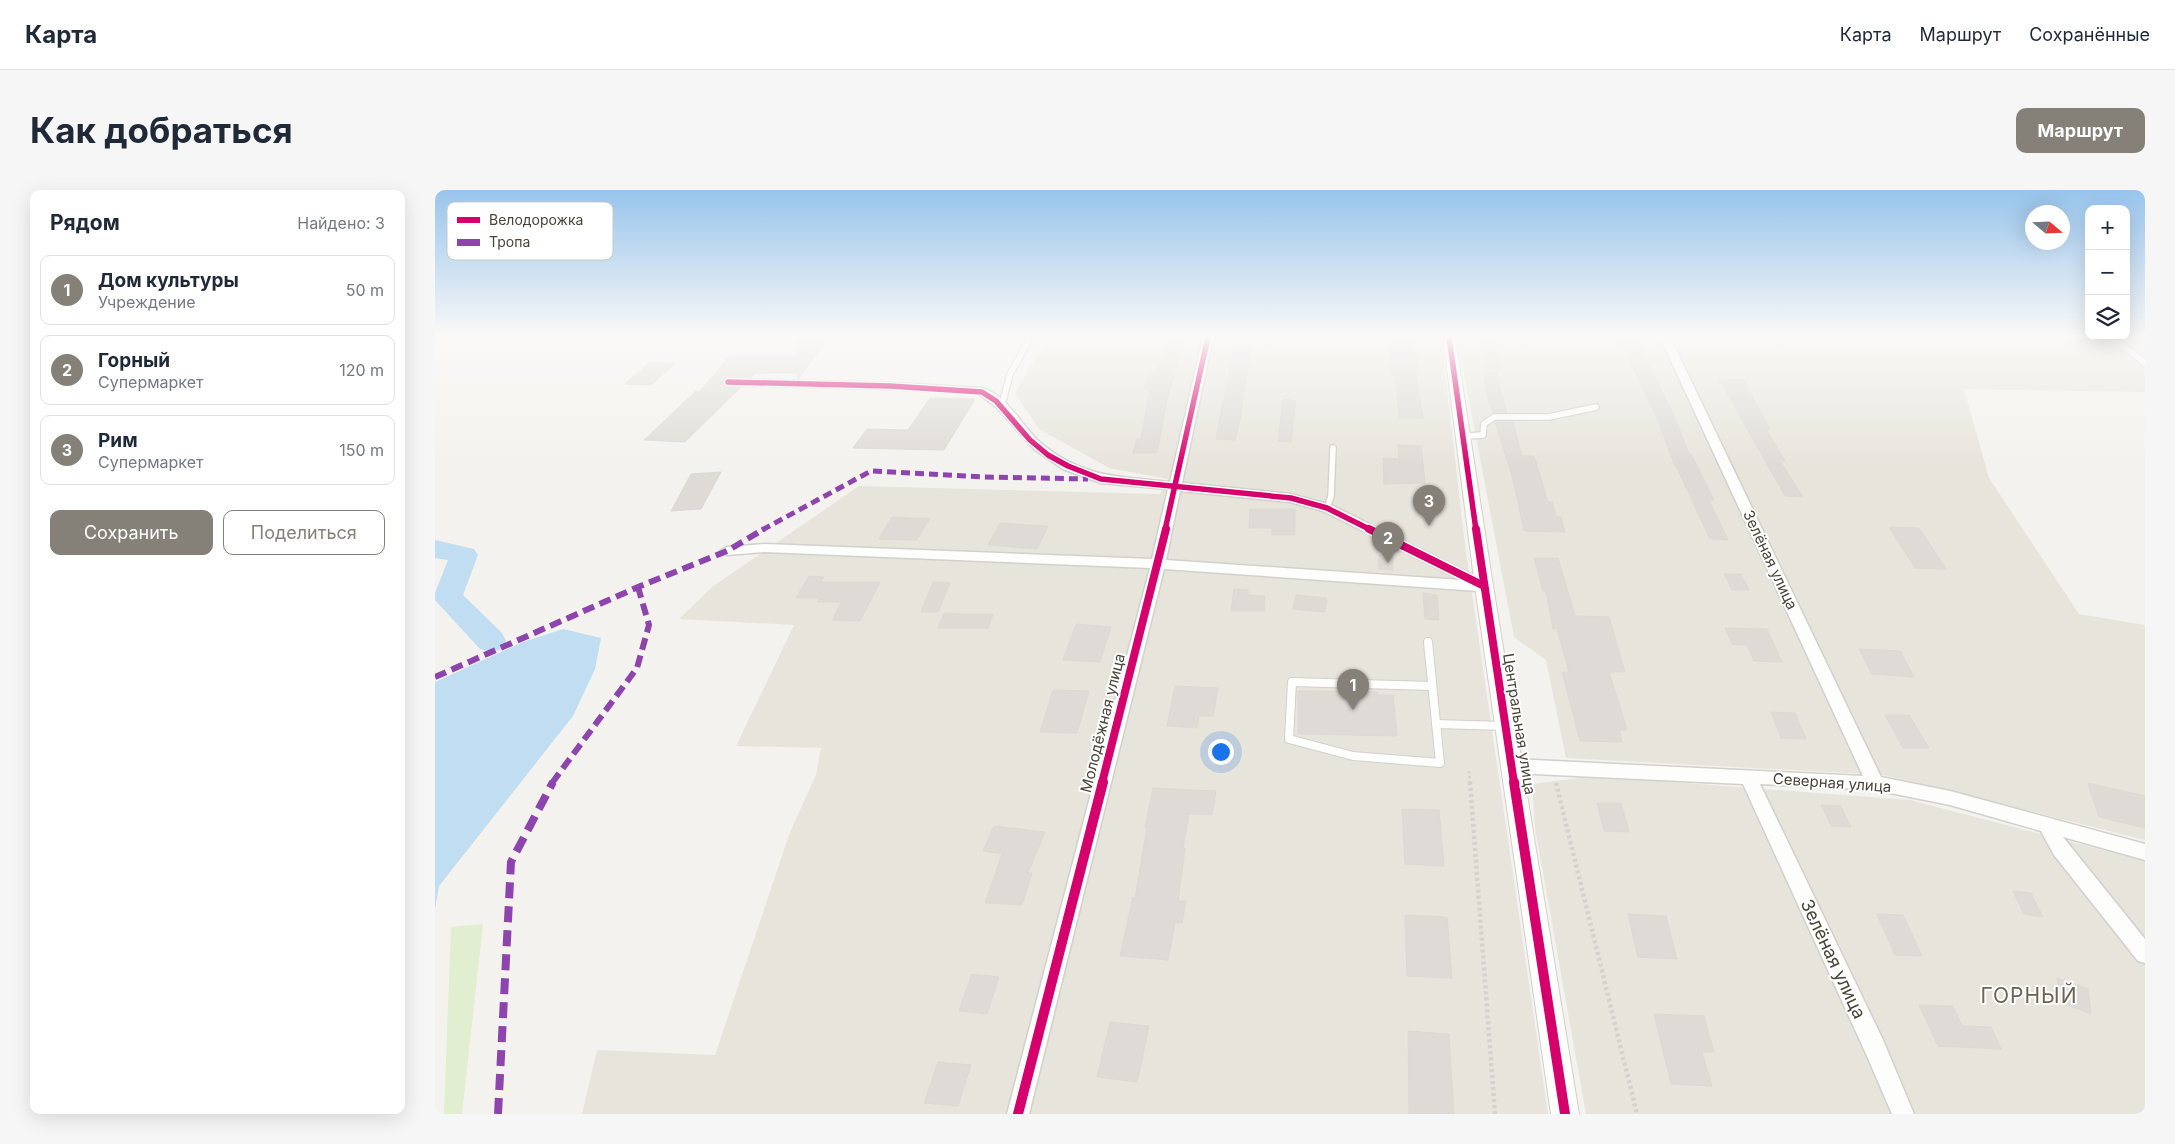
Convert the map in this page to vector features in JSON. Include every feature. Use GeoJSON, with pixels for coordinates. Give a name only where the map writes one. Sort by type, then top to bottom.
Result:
{"type":"FeatureCollection","features":[{"type":"Feature","properties":{"kind":"street","name":"Молодёжная улица"},"geometry":{"type":"LineString","coordinates":[[1018,1114],[1158,564],[1198,380]]}},
{"type":"Feature","properties":{"kind":"street","name":"Центральная улица"},"geometry":{"type":"LineString","coordinates":[[1455,380],[1484,586],[1565,1114]]}},
{"type":"Feature","properties":{"kind":"street","name":"Зелёная улица"},"geometry":{"type":"LineString","coordinates":[[1685,380],[1875,783]]}},
{"type":"Feature","properties":{"kind":"street"},"geometry":{"type":"LineString","coordinates":[[728,382],[894,386],[983,392],[1002,406],[1041,450],[1060,464],[1101,479],[1174,488],[1291,498],[1327,508],[1484,586]]}},
{"type":"Feature","properties":{"kind":"street"},"geometry":{"type":"LineString","coordinates":[[727,551],[765,548],[1158,564],[1484,586]]}},
{"type":"Feature","properties":{"kind":"street","name":"Северная улица"},"geometry":{"type":"LineString","coordinates":[[1512,766],[1875,783],[1950,798],[2145,852]]}},
{"type":"Feature","properties":{"kind":"street","name":"Зелёная улица"},"geometry":{"type":"LineString","coordinates":[[1748,777],[1875,1048],[1903,1114]]}},
{"type":"Feature","properties":{"kind":"street"},"geometry":{"type":"LineString","coordinates":[[2048,826],[2060,849],[2145,954]]}},
{"type":"Feature","properties":{"kind":"lane"},"geometry":{"type":"LineString","coordinates":[[1002,406],[1008,380]]}},
{"type":"Feature","properties":{"kind":"lane"},"geometry":{"type":"LineString","coordinates":[[1467,436],[1483,435],[1484,424],[1494,417],[1549,417],[1596,407]]}},
{"type":"Feature","properties":{"kind":"lane"},"geometry":{"type":"LineString","coordinates":[[1327,508],[1331,496],[1333,448]]}},
{"type":"Feature","properties":{"kind":"lane"},"geometry":{"type":"LineString","coordinates":[[1428,642],[1440,764],[1353,756],[1289,739],[1292,682],[1432,686]]}},
{"type":"Feature","properties":{"kind":"lane"},"geometry":{"type":"LineString","coordinates":[[1436,724],[1506,726]]}},
{"type":"Feature","properties":{"kind":"path"},"geometry":{"type":"LineString","coordinates":[[1552,768],[1637,1114]]}},
{"type":"Feature","properties":{"kind":"path"},"geometry":{"type":"LineString","coordinates":[[1469,771],[1495,1114]]}},
{"type":"Feature","properties":{"kind":"shaded area"},"geometry":{"type":"Polygon","coordinates":[[[1023,380],[1446,380],[1465,545],[1548,1114],[582,1114],[597,1050],[715,1055],[790,832],[816,775],[821,748],[736,746],[794,625],[679,619],[712,587],[859,486],[1160,494],[1168,479],[1109,468],[1039,429],[1015,393],[1023,380]]]}},
{"type":"Feature","properties":{"kind":"shaded area"},"geometry":{"type":"Polygon","coordinates":[[[1465,380],[2145,380],[2145,392],[1964,389],[1989,478],[2079,614],[2145,625],[2145,840],[1884,775],[1566,758],[1546,660],[1514,637],[1465,380]]]}},
{"type":"Feature","properties":{"kind":"shaded area"},"geometry":{"type":"Polygon","coordinates":[[[1594,776],[1910,800],[2145,861],[2145,1114],[1586,1114],[1535,828],[1532,784],[1594,776]]]}},
{"type":"Feature","properties":{"kind":"green space"},"geometry":{"type":"Polygon","coordinates":[[[483,924],[462,1114],[444,1114],[451,927],[483,924]]]}},
{"type":"Feature","properties":{"kind":"water"},"geometry":{"type":"Polygon","coordinates":[[[563,629],[601,638],[595,669],[573,716],[439,886],[435,909],[435,682],[523,642],[563,629]]]}},
{"type":"Feature","properties":{"kind":"building"},"geometry":{"type":"Polygon","coordinates":[[[629,380],[657,380],[651,385],[625,384],[629,380]]]}},
{"type":"Feature","properties":{"kind":"building"},"geometry":{"type":"Polygon","coordinates":[[[709,380],[722,380],[722,384],[728,387],[741,387],[685,442],[644,440],[696,391],[699,392],[709,380]]]}},
{"type":"Feature","properties":{"kind":"building"},"geometry":{"type":"Polygon","coordinates":[[[1147,380],[1173,380],[1157,453],[1133,453],[1137,439],[1141,439],[1150,389],[1144,389],[1147,380]]]}},
{"type":"Feature","properties":{"kind":"building"},"geometry":{"type":"Polygon","coordinates":[[[1228,380],[1246,380],[1235,440],[1216,439],[1228,380]]]}},
{"type":"Feature","properties":{"kind":"building"},"geometry":{"type":"Polygon","coordinates":[[[1395,380],[1417,380],[1423,418],[1400,418],[1395,380]]]}},
{"type":"Feature","properties":{"kind":"building"},"geometry":{"type":"Polygon","coordinates":[[[1485,380],[1498,380],[1507,412],[1493,413],[1487,395],[1485,380]]]}},
{"type":"Feature","properties":{"kind":"building"},"geometry":{"type":"Polygon","coordinates":[[[1639,380],[1656,380],[1674,416],[1689,454],[1691,454],[1714,500],[1709,500],[1728,540],[1710,539],[1675,466],[1659,423],[1639,380]]]}},
{"type":"Feature","properties":{"kind":"building"},"geometry":{"type":"Polygon","coordinates":[[[1720,380],[1743,380],[1770,429],[1766,429],[1785,461],[1780,461],[1803,497],[1785,496],[1720,380]]]}},
{"type":"Feature","properties":{"kind":"building"},"geometry":{"type":"Polygon","coordinates":[[[930,398],[975,399],[944,450],[853,448],[867,429],[908,430],[930,398]]]}},
{"type":"Feature","properties":{"kind":"building"},"geometry":{"type":"Polygon","coordinates":[[[1283,399],[1296,401],[1291,442],[1278,441],[1283,399]]]}},
{"type":"Feature","properties":{"kind":"building"},"geometry":{"type":"Polygon","coordinates":[[[1495,422],[1513,422],[1522,456],[1534,456],[1548,502],[1552,502],[1556,516],[1561,517],[1565,532],[1524,531],[1513,479],[1495,422]]]}},
{"type":"Feature","properties":{"kind":"building"},"geometry":{"type":"Polygon","coordinates":[[[1398,445],[1421,446],[1425,483],[1384,484],[1383,458],[1399,459],[1398,445]]]}},
{"type":"Feature","properties":{"kind":"building"},"geometry":{"type":"Polygon","coordinates":[[[721,472],[701,509],[671,511],[691,474],[721,472]]]}},
{"type":"Feature","properties":{"kind":"building"},"geometry":{"type":"Polygon","coordinates":[[[1250,509],[1295,509],[1295,535],[1272,535],[1272,528],[1249,528],[1250,509]]]}},
{"type":"Feature","properties":{"kind":"building"},"geometry":{"type":"Polygon","coordinates":[[[892,517],[930,518],[917,540],[879,539],[892,517]]]}},
{"type":"Feature","properties":{"kind":"building"},"geometry":{"type":"Polygon","coordinates":[[[1000,523],[1048,526],[1037,549],[988,545],[1000,523]]]}},
{"type":"Feature","properties":{"kind":"building"},"geometry":{"type":"Polygon","coordinates":[[[1889,527],[1919,528],[1946,569],[1915,568],[1889,527]]]}},
{"type":"Feature","properties":{"kind":"building"},"geometry":{"type":"Polygon","coordinates":[[[1379,555],[1393,556],[1393,570],[1378,569],[1379,555]]]}},
{"type":"Feature","properties":{"kind":"building"},"geometry":{"type":"Polygon","coordinates":[[[1534,558],[1558,558],[1575,616],[1609,617],[1625,672],[1609,672],[1627,730],[1619,730],[1622,742],[1580,741],[1562,672],[1569,672],[1557,629],[1553,629],[1546,591],[1543,591],[1534,558]]]}},
{"type":"Feature","properties":{"kind":"building"},"geometry":{"type":"Polygon","coordinates":[[[1724,574],[1741,574],[1749,590],[1732,590],[1724,574]]]}},
{"type":"Feature","properties":{"kind":"building"},"geometry":{"type":"Polygon","coordinates":[[[809,576],[824,577],[821,582],[880,582],[860,621],[832,620],[842,602],[817,602],[819,598],[796,598],[809,576]]]}},
{"type":"Feature","properties":{"kind":"building"},"geometry":{"type":"Polygon","coordinates":[[[933,582],[950,583],[938,612],[921,612],[933,582]]]}},
{"type":"Feature","properties":{"kind":"building"},"geometry":{"type":"Polygon","coordinates":[[[1234,589],[1248,590],[1248,595],[1265,596],[1264,611],[1231,611],[1234,589]]]}},
{"type":"Feature","properties":{"kind":"building"},"geometry":{"type":"Polygon","coordinates":[[[1423,593],[1437,595],[1439,620],[1425,619],[1423,593]]]}},
{"type":"Feature","properties":{"kind":"building"},"geometry":{"type":"Polygon","coordinates":[[[1296,595],[1327,598],[1325,612],[1293,609],[1296,595]]]}},
{"type":"Feature","properties":{"kind":"building"},"geometry":{"type":"Polygon","coordinates":[[[944,613],[993,614],[988,628],[938,628],[944,613]]]}},
{"type":"Feature","properties":{"kind":"building"},"geometry":{"type":"Polygon","coordinates":[[[1076,624],[1111,627],[1100,662],[1063,660],[1076,624]]]}},
{"type":"Feature","properties":{"kind":"building"},"geometry":{"type":"Polygon","coordinates":[[[1725,628],[1767,629],[1782,662],[1754,661],[1747,645],[1732,644],[1725,628]]]}},
{"type":"Feature","properties":{"kind":"building"},"geometry":{"type":"Polygon","coordinates":[[[1859,649],[1900,651],[1914,677],[1872,674],[1859,649]]]}},
{"type":"Feature","properties":{"kind":"building"},"geometry":{"type":"Polygon","coordinates":[[[1175,686],[1218,688],[1213,716],[1199,716],[1197,728],[1167,726],[1175,686]]]}},
{"type":"Feature","properties":{"kind":"building"},"geometry":{"type":"Polygon","coordinates":[[[1053,690],[1089,691],[1077,733],[1040,732],[1053,690]]]}},
{"type":"Feature","properties":{"kind":"building"},"geometry":{"type":"Polygon","coordinates":[[[1298,691],[1378,692],[1378,695],[1393,695],[1397,736],[1298,734],[1298,691]]]}},
{"type":"Feature","properties":{"kind":"building"},"geometry":{"type":"Polygon","coordinates":[[[1771,712],[1795,713],[1806,739],[1781,738],[1771,712]]]}},
{"type":"Feature","properties":{"kind":"building"},"geometry":{"type":"Polygon","coordinates":[[[1885,715],[1909,715],[1929,748],[1903,748],[1885,715]]]}},
{"type":"Feature","properties":{"kind":"building"},"geometry":{"type":"Polygon","coordinates":[[[2088,783],[2145,796],[2145,828],[2099,817],[2088,783]]]}},
{"type":"Feature","properties":{"kind":"building"},"geometry":{"type":"Polygon","coordinates":[[[1153,788],[1216,791],[1212,815],[1189,814],[1183,848],[1185,848],[1178,901],[1186,901],[1182,923],[1175,923],[1168,960],[1120,956],[1133,897],[1135,898],[1153,788]]]}},
{"type":"Feature","properties":{"kind":"building"},"geometry":{"type":"Polygon","coordinates":[[[1597,803],[1621,803],[1629,832],[1604,831],[1597,803]]]}},
{"type":"Feature","properties":{"kind":"building"},"geometry":{"type":"Polygon","coordinates":[[[1821,805],[1841,806],[1851,827],[1831,826],[1821,805]]]}},
{"type":"Feature","properties":{"kind":"building"},"geometry":{"type":"Polygon","coordinates":[[[1402,809],[1439,810],[1444,866],[1405,864],[1402,809]]]}},
{"type":"Feature","properties":{"kind":"building"},"geometry":{"type":"Polygon","coordinates":[[[994,826],[1045,832],[1028,873],[1032,873],[1022,905],[985,903],[1002,854],[983,851],[994,826]]]}},
{"type":"Feature","properties":{"kind":"building"},"geometry":{"type":"Polygon","coordinates":[[[2013,891],[2031,893],[2043,917],[2024,914],[2013,891]]]}},
{"type":"Feature","properties":{"kind":"building"},"geometry":{"type":"Polygon","coordinates":[[[1628,914],[1666,916],[1677,959],[1638,957],[1628,914]]]}},
{"type":"Feature","properties":{"kind":"building"},"geometry":{"type":"Polygon","coordinates":[[[1877,914],[1903,915],[1922,956],[1895,955],[1877,914]]]}},
{"type":"Feature","properties":{"kind":"building"},"geometry":{"type":"Polygon","coordinates":[[[1405,915],[1447,917],[1452,978],[1407,976],[1405,915]]]}},
{"type":"Feature","properties":{"kind":"building"},"geometry":{"type":"Polygon","coordinates":[[[972,974],[999,977],[987,1014],[959,1011],[972,974]]]}},
{"type":"Feature","properties":{"kind":"building"},"geometry":{"type":"Polygon","coordinates":[[[2057,978],[2088,989],[2091,1014],[2060,1002],[2057,978]]]}},
{"type":"Feature","properties":{"kind":"building"},"geometry":{"type":"Polygon","coordinates":[[[1919,1005],[1953,1006],[1962,1026],[1991,1027],[2001,1049],[1938,1046],[1919,1005]]]}},
{"type":"Feature","properties":{"kind":"building"},"geometry":{"type":"Polygon","coordinates":[[[1654,1014],[1704,1016],[1714,1052],[1702,1052],[1712,1086],[1671,1084],[1654,1014]]]}},
{"type":"Feature","properties":{"kind":"building"},"geometry":{"type":"Polygon","coordinates":[[[1110,1022],[1149,1026],[1137,1082],[1097,1077],[1110,1022]]]}},
{"type":"Feature","properties":{"kind":"building"},"geometry":{"type":"Polygon","coordinates":[[[1408,1031],[1449,1034],[1454,1114],[1409,1114],[1408,1031]]]}},
{"type":"Feature","properties":{"kind":"building"},"geometry":{"type":"Polygon","coordinates":[[[938,1062],[971,1065],[958,1106],[924,1103],[938,1062]]]}},
{"type":"Feature","properties":{"kind":"waterway"},"geometry":{"type":"LineString","coordinates":[[435,549],[464,555],[448,597],[491,641]]}},
{"type":"Feature","properties":{"kind":"marked path"},"geometry":{"type":"LineString","coordinates":[[435,677],[638,587],[727,551],[779,520],[871,471],[984,477],[1088,479]]}},
{"type":"Feature","properties":{"kind":"marked path"},"geometry":{"type":"LineString","coordinates":[[498,1114],[511,862],[556,776],[637,668],[649,625],[638,587]]}},
{"type":"Feature","properties":{"kind":"cycle path"},"geometry":{"type":"LineString","coordinates":[[1018,1114],[1158,564],[1199,380]]}},
{"type":"Feature","properties":{"kind":"cycle path"},"geometry":{"type":"LineString","coordinates":[[1455,380],[1484,586],[1565,1114]]}},
{"type":"Feature","properties":{"kind":"cycle path"},"geometry":{"type":"LineString","coordinates":[[728,382],[890,386],[982,392],[1001,406],[1039,448],[1058,461],[1078,471],[1101,479],[1291,498],[1327,508],[1484,586]]}},
{"type":"Feature","properties":{"kind":"place","name":"Рим"},"geometry":{"type":"Point","coordinates":[1429,526]}},
{"type":"Feature","properties":{"kind":"place","name":"Горный"},"geometry":{"type":"Point","coordinates":[1388,563]}},
{"type":"Feature","properties":{"kind":"place","name":"Дом культуры"},"geometry":{"type":"Point","coordinates":[1353,710]}},
{"type":"Feature","properties":{"kind":"district","name":"ГОРНЫЙ"},"geometry":{"type":"Point","coordinates":[2029,996]}}]}
